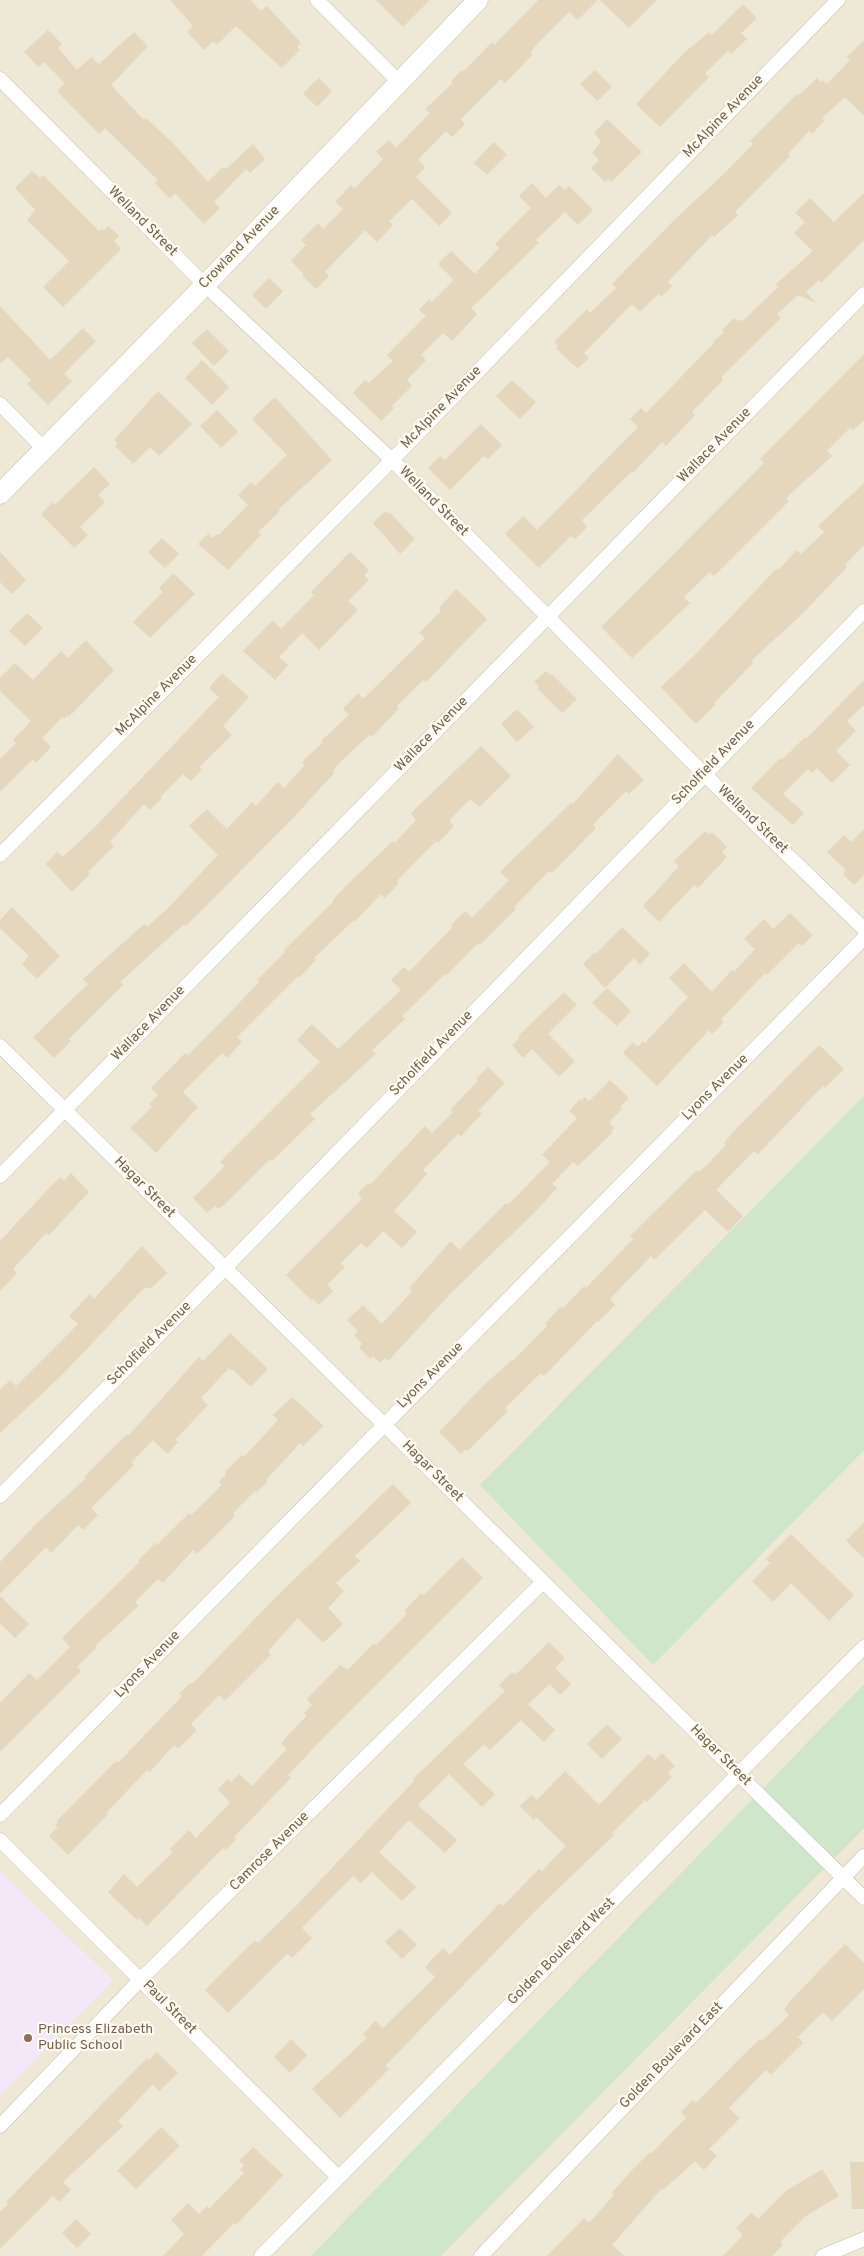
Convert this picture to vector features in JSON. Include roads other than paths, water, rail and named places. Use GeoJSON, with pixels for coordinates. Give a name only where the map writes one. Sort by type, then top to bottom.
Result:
{"type":"FeatureCollection","features":[{"type":"Feature","properties":{"kind":"main road","name":"Crowland Avenue"},"geometry":{"type":"LineString","coordinates":[[0,494],[205,285],[478,0]]}},
{"type":"Feature","properties":{"kind":"street"},"geometry":{"type":"LineString","coordinates":[[317,0],[399,82]]}},
{"type":"Feature","properties":{"kind":"street","name":"McAlpine Avenue"},"geometry":{"type":"LineString","coordinates":[[0,855],[392,460],[838,0]]}},
{"type":"Feature","properties":{"kind":"street","name":"Welland Street"},"geometry":{"type":"LineString","coordinates":[[0,79],[205,285],[392,460],[547,618],[864,929]]}},
{"type":"Feature","properties":{"kind":"street","name":"Wallace Avenue"},"geometry":{"type":"LineString","coordinates":[[0,1176],[864,294]]}},
{"type":"Feature","properties":{"kind":"street"},"geometry":{"type":"LineString","coordinates":[[0,404],[44,449]]}},
{"type":"Feature","properties":{"kind":"street","name":"Scholfield Avenue"},"geometry":{"type":"LineString","coordinates":[[0,1496],[225,1268],[864,611]]}},
{"type":"Feature","properties":{"kind":"street","name":"Lyons Avenue"},"geometry":{"type":"LineString","coordinates":[[0,1815],[383,1424],[864,938]]}},
{"type":"Feature","properties":{"kind":"street","name":"Hagar Street"},"geometry":{"type":"LineString","coordinates":[[0,1046],[864,1898]]}},
{"type":"Feature","properties":{"kind":"street","name":"Camrose Avenue"},"geometry":{"type":"LineString","coordinates":[[0,2126],[141,1980],[543,1582]]}},
{"type":"Feature","properties":{"kind":"street","name":"Golden Boulevard West"},"geometry":{"type":"LineString","coordinates":[[260,2256],[864,1647]]}},
{"type":"Feature","properties":{"kind":"street","name":"Paul Street"},"geometry":{"type":"LineString","coordinates":[[0,1840],[338,2177]]}},
{"type":"Feature","properties":{"kind":"street","name":"Golden Boulevard East"},"geometry":{"type":"LineString","coordinates":[[481,2256],[864,1856]]}},
{"type":"Feature","properties":{"kind":"street"},"geometry":{"type":"LineString","coordinates":[[823,2256],[864,2239]]}},
{"type":"Feature","properties":{"kind":"place","name":"Princess Elizabeth Public School"},"geometry":{"type":"Point","coordinates":[28,2038]}}]}
